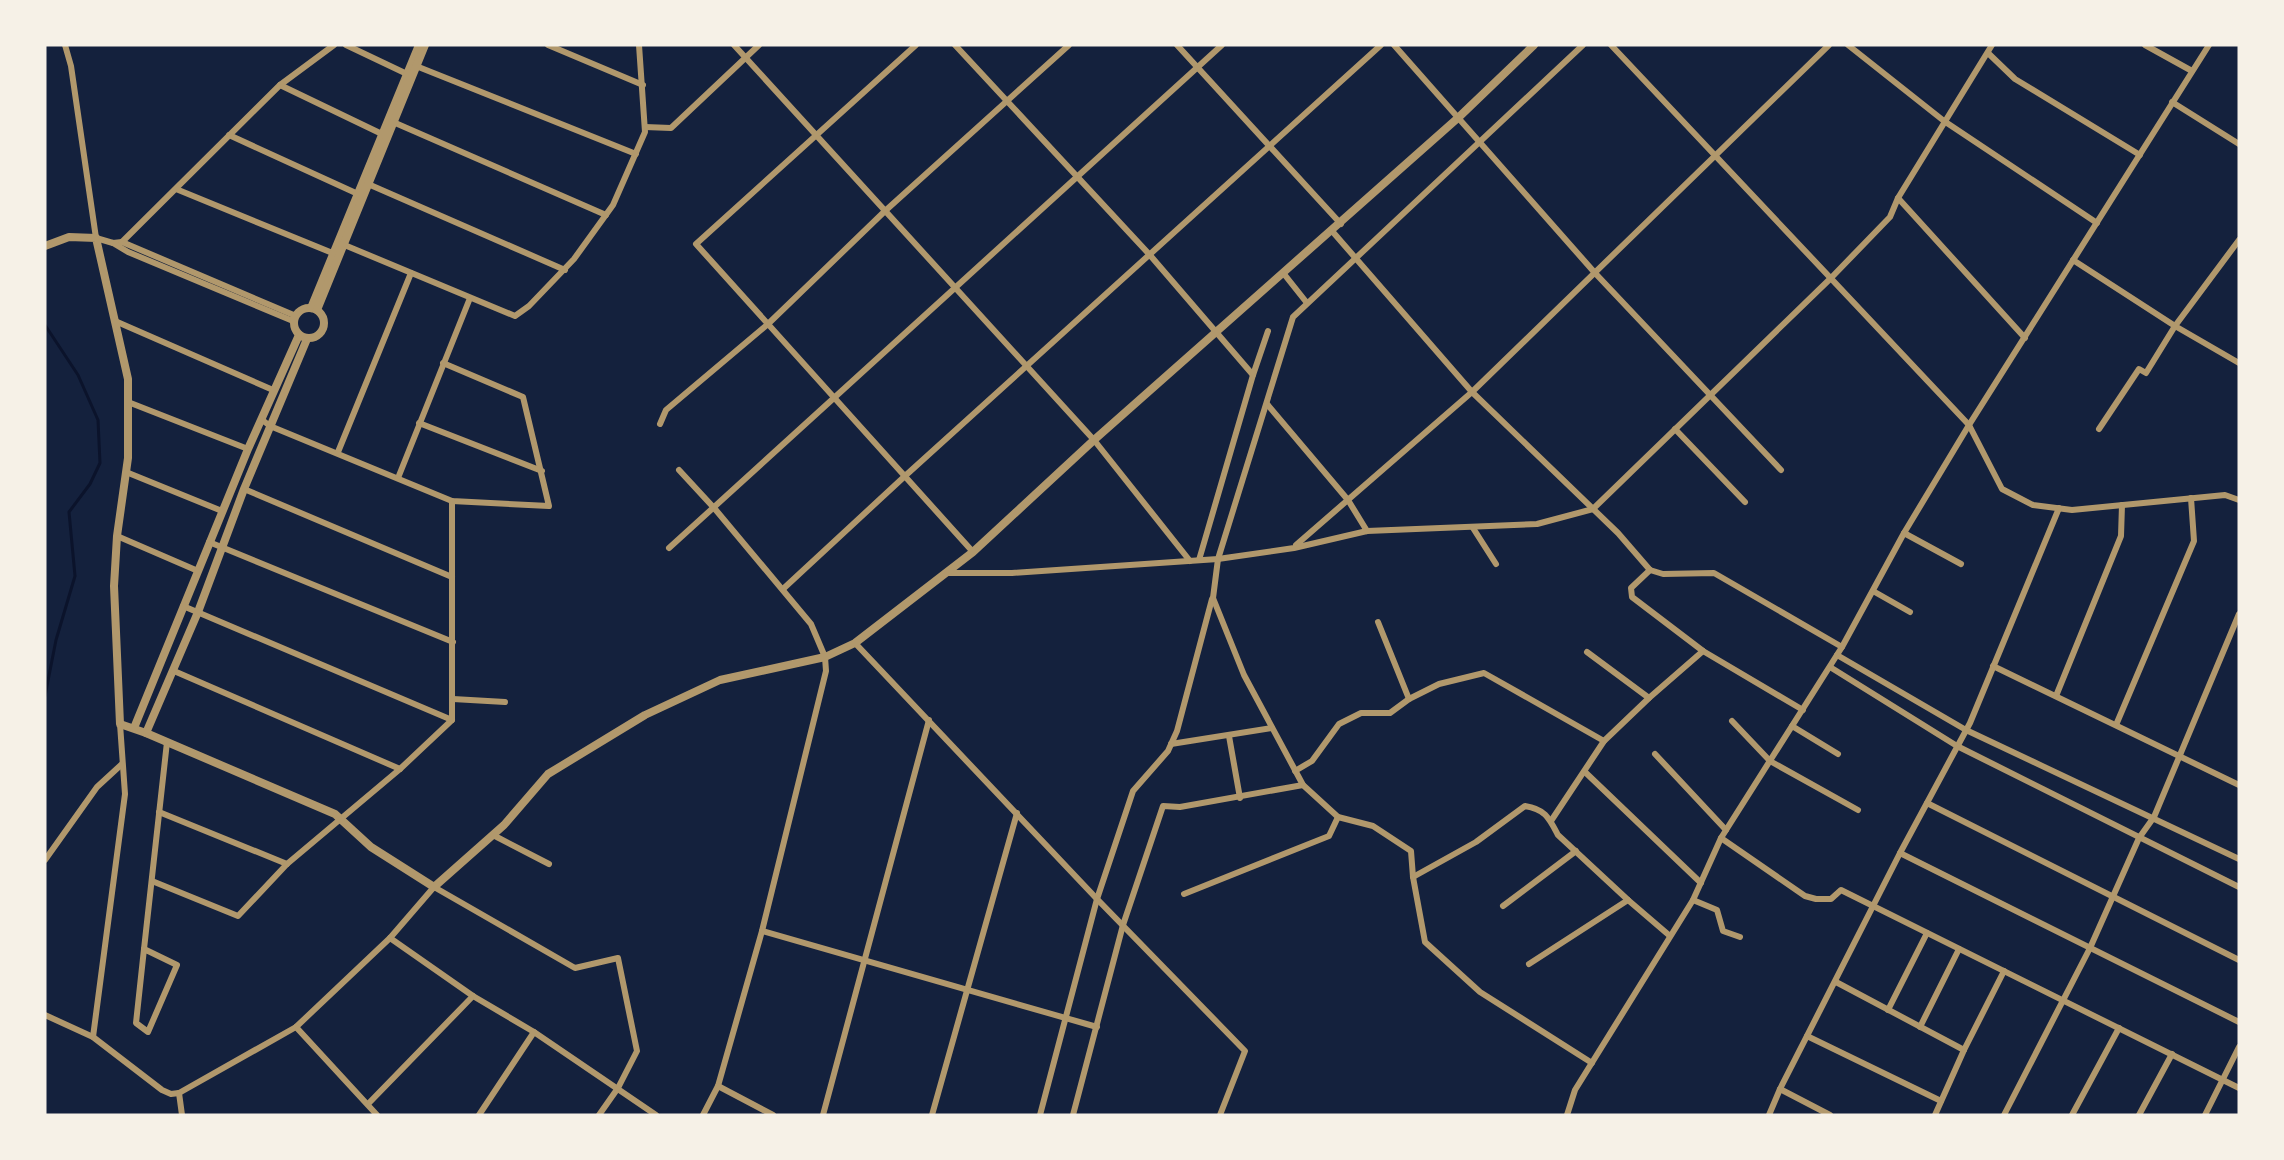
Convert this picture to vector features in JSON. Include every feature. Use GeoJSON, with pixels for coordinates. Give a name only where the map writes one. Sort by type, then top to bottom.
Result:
{"type":"FeatureCollection","features":[{"type":"Feature","properties":{"kind":"street"},"geometry":{"type":"LineString","coordinates":[[65,45],[96,238],[128,379],[126,472],[117,536],[114,586],[125,794],[93,1037]]}},
{"type":"Feature","properties":{"kind":"street"},"geometry":{"type":"LineString","coordinates":[[122,242],[280,85],[334,45]]}},
{"type":"Feature","properties":{"kind":"street"},"geometry":{"type":"LineString","coordinates":[[346,45],[407,74]]}},
{"type":"Feature","properties":{"kind":"street"},"geometry":{"type":"LineString","coordinates":[[314,309],[368,184],[419,45]]}},
{"type":"Feature","properties":{"kind":"street"},"geometry":{"type":"LineString","coordinates":[[341,244],[358,194],[385,135],[393,123],[425,45]]}},
{"type":"Feature","properties":{"kind":"street"},"geometry":{"type":"LineString","coordinates":[[548,45],[643,86]]}},
{"type":"Feature","properties":{"kind":"street"},"geometry":{"type":"LineString","coordinates":[[341,244],[515,316],[529,306],[565,270],[613,205],[645,132],[639,45]]}},
{"type":"Feature","properties":{"kind":"street"},"geometry":{"type":"LineString","coordinates":[[734,45],[1094,440],[1190,561]]}},
{"type":"Feature","properties":{"kind":"street"},"geometry":{"type":"LineString","coordinates":[[645,127],[671,128],[759,45]]}},
{"type":"Feature","properties":{"kind":"street"},"geometry":{"type":"LineString","coordinates":[[916,45],[696,244],[973,552]]}},
{"type":"Feature","properties":{"kind":"street"},"geometry":{"type":"LineString","coordinates":[[955,45],[1149,254],[1253,375]]}},
{"type":"Feature","properties":{"kind":"street"},"geometry":{"type":"LineString","coordinates":[[660,424],[666,410],[768,324],[885,211],[1069,45]]}},
{"type":"Feature","properties":{"kind":"street"},"geometry":{"type":"LineString","coordinates":[[1177,45],[1341,224]]}},
{"type":"Feature","properties":{"kind":"street"},"geometry":{"type":"LineString","coordinates":[[669,548],[715,509],[1222,45]]}},
{"type":"Feature","properties":{"kind":"street"},"geometry":{"type":"LineString","coordinates":[[783,590],[905,476],[1381,45]]}},
{"type":"Feature","properties":{"kind":"street"},"geometry":{"type":"LineString","coordinates":[[1394,45],[1595,273],[1781,470]]}},
{"type":"Feature","properties":{"kind":"street"},"geometry":{"type":"LineString","coordinates":[[45,1015],[93,1037],[162,1090],[171,1094],[179,1093],[296,1027],[390,938],[435,887],[493,835],[548,774],[645,715],[720,680],[825,657],[855,643],[973,552],[1094,440],[1341,224],[1534,45]]}},
{"type":"Feature","properties":{"kind":"street"},"geometry":{"type":"LineString","coordinates":[[1040,1115],[1097,899],[1133,791],[1168,751],[1177,731],[1213,598],[1218,559],[1293,316],[1583,45]]}},
{"type":"Feature","properties":{"kind":"street"},"geometry":{"type":"LineString","coordinates":[[1611,45],[1969,425],[2002,489],[2033,505],[2072,510],[2225,495],[2239,500]]}},
{"type":"Feature","properties":{"kind":"street"},"geometry":{"type":"LineString","coordinates":[[1294,548],[1472,392],[1829,45]]}},
{"type":"Feature","properties":{"kind":"street"},"geometry":{"type":"LineString","coordinates":[[1848,45],[1944,121],[2097,223]]}},
{"type":"Feature","properties":{"kind":"street"},"geometry":{"type":"LineString","coordinates":[[945,573],[1012,573],[1218,559],[1294,548],[1367,531],[1537,524],[1593,509],[1832,278],[1890,217],[1898,198],[1992,45]]}},
{"type":"Feature","properties":{"kind":"street"},"geometry":{"type":"LineString","coordinates":[[2145,45],[2192,71]]}},
{"type":"Feature","properties":{"kind":"street"},"geometry":{"type":"LineString","coordinates":[[1568,1115],[1575,1090],[1693,900],[1721,838],[1838,655],[1904,533],[1969,425],[2209,45]]}},
{"type":"Feature","properties":{"kind":"street"},"geometry":{"type":"LineString","coordinates":[[1988,53],[2015,79],[2140,154]]}},
{"type":"Feature","properties":{"kind":"street"},"geometry":{"type":"LineString","coordinates":[[416,66],[636,154]]}},
{"type":"Feature","properties":{"kind":"street"},"geometry":{"type":"LineString","coordinates":[[280,85],[385,135]]}},
{"type":"Feature","properties":{"kind":"street"},"geometry":{"type":"LineString","coordinates":[[2172,102],[2239,144]]}},
{"type":"Feature","properties":{"kind":"street"},"geometry":{"type":"LineString","coordinates":[[393,123],[606,215]]}},
{"type":"Feature","properties":{"kind":"street"},"geometry":{"type":"LineString","coordinates":[[229,135],[358,194]]}},
{"type":"Feature","properties":{"kind":"street"},"geometry":{"type":"LineString","coordinates":[[368,184],[565,270]]}},
{"type":"Feature","properties":{"kind":"street"},"geometry":{"type":"LineString","coordinates":[[176,189],[336,255]]}},
{"type":"Feature","properties":{"kind":"street"},"geometry":{"type":"LineString","coordinates":[[1898,198],[2025,338]]}},
{"type":"Feature","properties":{"kind":"street"},"geometry":{"type":"LineString","coordinates":[[1332,231],[1472,392],[1618,533],[1650,570],[1663,574],[1714,573],[1842,647]]}},
{"type":"Feature","properties":{"kind":"street"},"geometry":{"type":"LineString","coordinates":[[45,246],[69,237],[96,238],[201,279]]}},
{"type":"Feature","properties":{"kind":"street"},"geometry":{"type":"LineString","coordinates":[[2099,429],[2139,369],[2146,373],[2175,326],[2239,240]]}},
{"type":"Feature","properties":{"kind":"street"},"geometry":{"type":"LineString","coordinates":[[113,243],[122,242],[295,319],[303,337],[198,612],[146,733]]}},
{"type":"Feature","properties":{"kind":"street"},"geometry":{"type":"LineString","coordinates":[[2073,260],[2175,326],[2239,363]]}},
{"type":"Feature","properties":{"kind":"street"},"geometry":{"type":"LineString","coordinates":[[338,453],[411,273]]}},
{"type":"Feature","properties":{"kind":"street"},"geometry":{"type":"LineString","coordinates":[[1284,274],[1307,303]]}},
{"type":"Feature","properties":{"kind":"street"},"geometry":{"type":"LineString","coordinates":[[398,478],[442,363],[470,298]]}},
{"type":"Feature","properties":{"kind":"street"},"geometry":{"type":"LineString","coordinates":[[295,319],[302,310],[314,309],[323,318],[324,327],[318,336],[303,337]]}},
{"type":"Feature","properties":{"kind":"street"},"geometry":{"type":"LineString","coordinates":[[115,321],[273,390]]}},
{"type":"Feature","properties":{"kind":"street"},"geometry":{"type":"LineString","coordinates":[[1199,560],[1268,331]]}},
{"type":"Feature","properties":{"kind":"street"},"geometry":{"type":"LineString","coordinates":[[134,728],[273,390],[303,337]]}},
{"type":"Feature","properties":{"kind":"street"},"geometry":{"type":"LineString","coordinates":[[261,419],[270,426],[452,501],[549,506],[523,397],[442,363]]}},
{"type":"Feature","properties":{"kind":"street"},"geometry":{"type":"LineString","coordinates":[[128,402],[248,449]]}},
{"type":"Feature","properties":{"kind":"street"},"geometry":{"type":"LineString","coordinates":[[1267,404],[1348,500],[1367,531]]}},
{"type":"Feature","properties":{"kind":"street"},"geometry":{"type":"LineString","coordinates":[[419,423],[542,471]]}},
{"type":"Feature","properties":{"kind":"street"},"geometry":{"type":"LineString","coordinates":[[1675,429],[1745,502]]}},
{"type":"Feature","properties":{"kind":"street"},"geometry":{"type":"LineString","coordinates":[[679,470],[715,509],[811,624],[825,657],[826,671],[762,931],[718,1086],[703,1115]]}},
{"type":"Feature","properties":{"kind":"street"},"geometry":{"type":"LineString","coordinates":[[126,472],[222,511]]}},
{"type":"Feature","properties":{"kind":"street"},"geometry":{"type":"LineString","coordinates":[[244,489],[452,578]]}},
{"type":"Feature","properties":{"kind":"street"},"geometry":{"type":"LineString","coordinates":[[2116,725],[2194,541],[2191,498]]}},
{"type":"Feature","properties":{"kind":"street"},"geometry":{"type":"LineString","coordinates":[[152,881],[238,916],[287,864],[400,770],[452,720],[452,501]]}},
{"type":"Feature","properties":{"kind":"street"},"geometry":{"type":"LineString","coordinates":[[2056,696],[2121,536],[2122,505]]}},
{"type":"Feature","properties":{"kind":"street"},"geometry":{"type":"LineString","coordinates":[[1769,1115],[1900,853],[1958,746],[2058,508]]}},
{"type":"Feature","properties":{"kind":"street"},"geometry":{"type":"LineString","coordinates":[[1473,528],[1496,564]]}},
{"type":"Feature","properties":{"kind":"street"},"geometry":{"type":"LineString","coordinates":[[1904,533],[1961,564]]}},
{"type":"Feature","properties":{"kind":"street"},"geometry":{"type":"LineString","coordinates":[[117,536],[198,571]]}},
{"type":"Feature","properties":{"kind":"street"},"geometry":{"type":"LineString","coordinates":[[209,542],[453,642]]}},
{"type":"Feature","properties":{"kind":"street"},"geometry":{"type":"LineString","coordinates":[[1650,570],[1631,588],[1632,597],[1703,651],[1803,710]]}},
{"type":"Feature","properties":{"kind":"street"},"geometry":{"type":"LineString","coordinates":[[1873,591],[1910,612]]}},
{"type":"Feature","properties":{"kind":"street"},"geometry":{"type":"LineString","coordinates":[[1213,598],[1244,675],[1303,785],[1338,817],[1373,826],[1411,851],[1413,877],[1425,942],[1480,992],[1592,1063]]}},
{"type":"Feature","properties":{"kind":"street"},"geometry":{"type":"LineString","coordinates":[[183,606],[452,720]]}},
{"type":"Feature","properties":{"kind":"street"},"geometry":{"type":"LineString","coordinates":[[2004,1115],[2090,948],[2139,838],[2154,818],[2239,614]]}},
{"type":"Feature","properties":{"kind":"street"},"geometry":{"type":"LineString","coordinates":[[1378,622],[1409,699]]}},
{"type":"Feature","properties":{"kind":"street"},"geometry":{"type":"LineString","coordinates":[[855,643],[1097,899],[1245,1051],[1220,1115]]}},
{"type":"Feature","properties":{"kind":"street"},"geometry":{"type":"LineString","coordinates":[[1551,821],[1604,741],[1703,651]]}},
{"type":"Feature","properties":{"kind":"street"},"geometry":{"type":"LineString","coordinates":[[1587,652],[1649,698]]}},
{"type":"Feature","properties":{"kind":"street"},"geometry":{"type":"LineString","coordinates":[[1838,655],[1964,733],[2239,858]]}},
{"type":"Feature","properties":{"kind":"street"},"geometry":{"type":"LineString","coordinates":[[1993,666],[2239,785]]}},
{"type":"Feature","properties":{"kind":"street"},"geometry":{"type":"LineString","coordinates":[[1830,667],[1958,746],[2239,887]]}},
{"type":"Feature","properties":{"kind":"street"},"geometry":{"type":"LineString","coordinates":[[174,671],[400,770]]}},
{"type":"Feature","properties":{"kind":"street"},"geometry":{"type":"LineString","coordinates":[[1295,771],[1312,761],[1339,724],[1361,713],[1390,713],[1409,699],[1439,684],[1484,673],[1604,741]]}},
{"type":"Feature","properties":{"kind":"street"},"geometry":{"type":"LineString","coordinates":[[453,699],[505,702]]}},
{"type":"Feature","properties":{"kind":"street"},"geometry":{"type":"LineString","coordinates":[[823,1115],[929,720]]}},
{"type":"Feature","properties":{"kind":"street"},"geometry":{"type":"LineString","coordinates":[[1732,721],[1770,761],[1858,810]]}},
{"type":"Feature","properties":{"kind":"street"},"geometry":{"type":"LineString","coordinates":[[120,724],[335,814],[371,847],[575,968],[618,958],[637,1051],[618,1088],[599,1115]]}},
{"type":"Feature","properties":{"kind":"street"},"geometry":{"type":"LineString","coordinates":[[1792,726],[1838,754]]}},
{"type":"Feature","properties":{"kind":"street"},"geometry":{"type":"LineString","coordinates":[[1171,744],[1272,728]]}},
{"type":"Feature","properties":{"kind":"street"},"geometry":{"type":"LineString","coordinates":[[1228,736],[1240,798]]}},
{"type":"Feature","properties":{"kind":"street"},"geometry":{"type":"LineString","coordinates":[[144,949],[177,965],[148,1032],[136,1023],[144,949],[152,881],[167,742]]}},
{"type":"Feature","properties":{"kind":"street"},"geometry":{"type":"LineString","coordinates":[[1655,754],[1726,830]]}},
{"type":"Feature","properties":{"kind":"street"},"geometry":{"type":"LineString","coordinates":[[45,860],[97,787],[122,764]]}},
{"type":"Feature","properties":{"kind":"street"},"geometry":{"type":"LineString","coordinates":[[1585,772],[1701,883]]}},
{"type":"Feature","properties":{"kind":"street"},"geometry":{"type":"LineString","coordinates":[[1073,1115],[1123,925],[1163,806],[1180,807],[1240,798],[1303,785]]}},
{"type":"Feature","properties":{"kind":"street"},"geometry":{"type":"LineString","coordinates":[[1927,803],[2239,960]]}},
{"type":"Feature","properties":{"kind":"street"},"geometry":{"type":"LineString","coordinates":[[1413,877],[1476,842],[1525,806],[1539,808],[1551,821],[1558,835],[1670,936]]}},
{"type":"Feature","properties":{"kind":"street"},"geometry":{"type":"LineString","coordinates":[[159,812],[287,864]]}},
{"type":"Feature","properties":{"kind":"street"},"geometry":{"type":"LineString","coordinates":[[932,1115],[1017,813]]}},
{"type":"Feature","properties":{"kind":"street"},"geometry":{"type":"LineString","coordinates":[[1184,894],[1329,836],[1338,817]]}},
{"type":"Feature","properties":{"kind":"street"},"geometry":{"type":"LineString","coordinates":[[493,835],[549,864]]}},
{"type":"Feature","properties":{"kind":"street"},"geometry":{"type":"LineString","coordinates":[[1721,838],[1805,896],[1815,899],[1831,899],[1841,890],[2239,1088]]}},
{"type":"Feature","properties":{"kind":"street"},"geometry":{"type":"LineString","coordinates":[[1503,906],[1576,852]]}},
{"type":"Feature","properties":{"kind":"street"},"geometry":{"type":"LineString","coordinates":[[1900,853],[2239,1022]]}},
{"type":"Feature","properties":{"kind":"street"},"geometry":{"type":"LineString","coordinates":[[1529,964],[1628,900]]}},
{"type":"Feature","properties":{"kind":"street"},"geometry":{"type":"LineString","coordinates":[[1693,900],[1717,910],[1723,931],[1740,937]]}},
{"type":"Feature","properties":{"kind":"street"},"geometry":{"type":"LineString","coordinates":[[762,931],[1097,1027]]}},
{"type":"Feature","properties":{"kind":"street"},"geometry":{"type":"LineString","coordinates":[[1888,1010],[1927,933]]}},
{"type":"Feature","properties":{"kind":"street"},"geometry":{"type":"LineString","coordinates":[[390,938],[473,996],[534,1032],[656,1115]]}},
{"type":"Feature","properties":{"kind":"street"},"geometry":{"type":"LineString","coordinates":[[1920,1027],[1959,949]]}},
{"type":"Feature","properties":{"kind":"street"},"geometry":{"type":"LineString","coordinates":[[1935,1115],[1964,1050],[2004,971]]}},
{"type":"Feature","properties":{"kind":"street"},"geometry":{"type":"LineString","coordinates":[[1836,982],[1964,1050]]}},
{"type":"Feature","properties":{"kind":"street"},"geometry":{"type":"LineString","coordinates":[[368,1104],[473,996]]}},
{"type":"Feature","properties":{"kind":"street"},"geometry":{"type":"LineString","coordinates":[[296,1027],[377,1115]]}},
{"type":"Feature","properties":{"kind":"street"},"geometry":{"type":"LineString","coordinates":[[2072,1115],[2119,1028]]}},
{"type":"Feature","properties":{"kind":"street"},"geometry":{"type":"LineString","coordinates":[[479,1115],[534,1032]]}},
{"type":"Feature","properties":{"kind":"street"},"geometry":{"type":"LineString","coordinates":[[1808,1036],[1941,1101]]}},
{"type":"Feature","properties":{"kind":"street"},"geometry":{"type":"LineString","coordinates":[[2205,1115],[2239,1047]]}},
{"type":"Feature","properties":{"kind":"street"},"geometry":{"type":"LineString","coordinates":[[2139,1115],[2172,1054]]}},
{"type":"Feature","properties":{"kind":"street"},"geometry":{"type":"LineString","coordinates":[[718,1086],[773,1115]]}},
{"type":"Feature","properties":{"kind":"street"},"geometry":{"type":"LineString","coordinates":[[1780,1089],[1828,1115]]}},
{"type":"Feature","properties":{"kind":"street"},"geometry":{"type":"LineString","coordinates":[[179,1093],[182,1115]]}},
{"type":"Feature","properties":{"kind":"waterway"},"geometry":{"type":"LineString","coordinates":[[45,325],[78,375],[98,420],[100,463],[90,484],[69,512],[75,576],[56,640],[45,696]]}}]}
